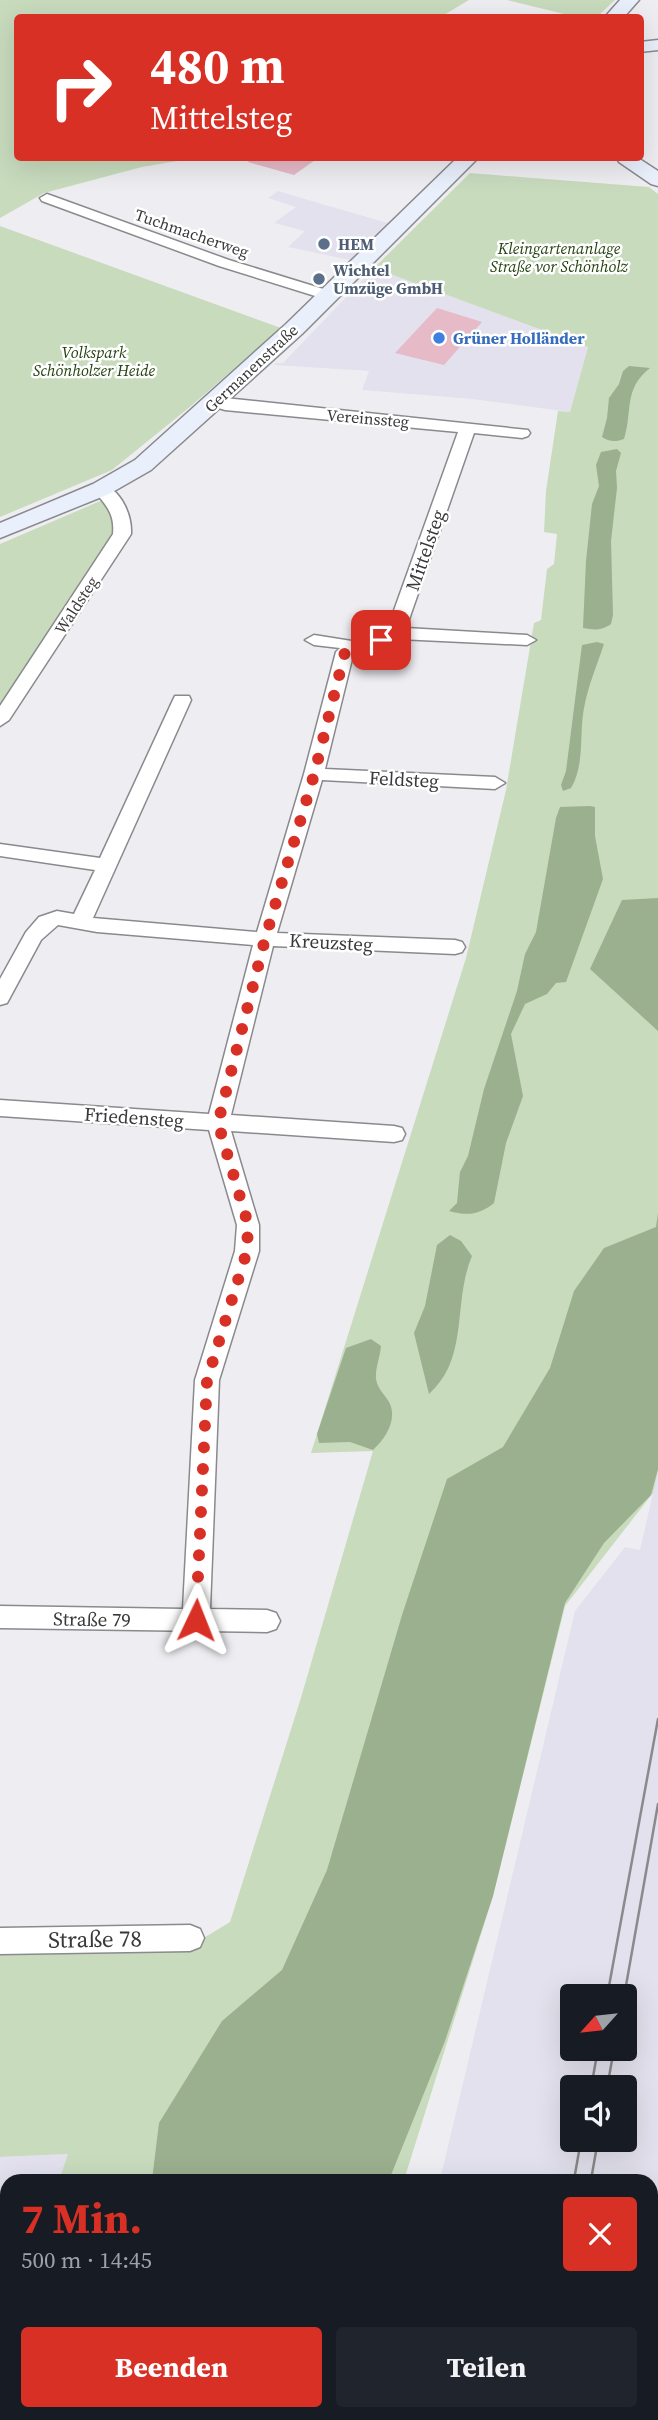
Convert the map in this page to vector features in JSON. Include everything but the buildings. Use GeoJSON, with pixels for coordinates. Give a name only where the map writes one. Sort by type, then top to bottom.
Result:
{"type":"FeatureCollection","features":[{"type":"Feature","properties":{"kind":"main road"},"geometry":{"type":"LineString","coordinates":[[617,14],[629,0]]}},
{"type":"Feature","properties":{"kind":"main road","name":"Germanenstraße"},"geometry":{"type":"LineString","coordinates":[[0,531],[101,489],[143,465],[215,402],[465,161]]}},
{"type":"Feature","properties":{"kind":"main road"},"geometry":{"type":"LineString","coordinates":[[630,161],[658,180]]}},
{"type":"Feature","properties":{"kind":"street","name":"Tuchmacherweg"},"geometry":{"type":"LineString","coordinates":[[47,198],[169,244],[328,295]]}},
{"type":"Feature","properties":{"kind":"street","name":"Vereinssteg"},"geometry":{"type":"LineString","coordinates":[[215,402],[522,433]]}},
{"type":"Feature","properties":{"kind":"street","name":"Mittelsteg"},"geometry":{"type":"LineString","coordinates":[[395,633],[468,428]]}},
{"type":"Feature","properties":{"kind":"street","name":"Waldsteg"},"geometry":{"type":"LineString","coordinates":[[0,720],[122,534],[124,523],[120,507],[101,489]]}},
{"type":"Feature","properties":{"kind":"street"},"geometry":{"type":"LineString","coordinates":[[196,1620],[207,1380],[247,1251],[248,1224],[218,1123],[265,939],[314,774],[345,652],[395,633],[527,640]]}},
{"type":"Feature","properties":{"kind":"street"},"geometry":{"type":"LineString","coordinates":[[314,640],[346,643],[356,647]]}},
{"type":"Feature","properties":{"kind":"street"},"geometry":{"type":"LineString","coordinates":[[81,922],[182,700]]}},
{"type":"Feature","properties":{"kind":"street","name":"Feldsteg"},"geometry":{"type":"LineString","coordinates":[[314,774],[495,783]]}},
{"type":"Feature","properties":{"kind":"street"},"geometry":{"type":"LineString","coordinates":[[0,850],[108,866]]}},
{"type":"Feature","properties":{"kind":"street","name":"Kreuzsteg"},"geometry":{"type":"LineString","coordinates":[[0,998],[33,937],[46,922],[57,918],[97,925],[265,939],[455,947]]}},
{"type":"Feature","properties":{"kind":"street","name":"Friedensteg"},"geometry":{"type":"LineString","coordinates":[[0,1108],[394,1134]]}},
{"type":"Feature","properties":{"kind":"street","name":"Straße 79"},"geometry":{"type":"LineString","coordinates":[[0,1618],[267,1621]]}},
{"type":"Feature","properties":{"kind":"street","name":"Straße 78"},"geometry":{"type":"LineString","coordinates":[[0,1941],[190,1938]]}},
{"type":"Feature","properties":{"kind":"shaded area"},"geometry":{"type":"Polygon","coordinates":[[[278,191],[388,223],[350,260],[288,247],[305,231],[274,223],[296,207],[268,198],[278,191]]]}},
{"type":"Feature","properties":{"kind":"shaded area"},"geometry":{"type":"Polygon","coordinates":[[[374,268],[588,347],[570,412],[472,399],[362,390],[369,371],[274,365],[283,363],[374,268]]]}},
{"type":"Feature","properties":{"kind":"shaded area"},"geometry":{"type":"Polygon","coordinates":[[[658,1471],[658,2174],[441,2174],[575,1611],[625,1547],[640,1550],[658,1471]]]}},
{"type":"Feature","properties":{"kind":"shaded area"},"geometry":{"type":"Polygon","coordinates":[[[68,2154],[61,2174],[0,2174],[0,2157],[68,2154]]]}},
{"type":"Feature","properties":{"kind":"green space"},"geometry":{"type":"Polygon","coordinates":[[[0,0],[469,0],[446,14],[14,14],[14,161],[177,161],[142,167],[44,193],[0,218],[0,0]]]}},
{"type":"Feature","properties":{"kind":"green space"},"geometry":{"type":"Polygon","coordinates":[[[507,0],[615,0],[600,14],[564,14],[507,0]]]}},
{"type":"Feature","properties":{"kind":"green space","name":"Kleingartenanlage Straße vor Schönholz"},"geometry":{"type":"Polygon","coordinates":[[[470,173],[649,187],[658,194],[658,1471],[653,1493],[565,1606],[493,1896],[406,2174],[61,2174],[68,2154],[0,2157],[0,1952],[184,1950],[230,1922],[300,1701],[373,1451],[311,1453],[466,958],[506,790],[534,623],[541,620],[547,569],[554,564],[557,534],[544,532],[546,491],[558,411],[570,412],[588,347],[374,268],[470,173]]]}},
{"type":"Feature","properties":{"kind":"green space","name":"Volkspark Schönholzer Heide"},"geometry":{"type":"Polygon","coordinates":[[[0,226],[281,328],[112,470],[0,517],[0,226]]]}},
{"type":"Feature","properties":{"kind":"green space"},"geometry":{"type":"Polygon","coordinates":[[[629,366],[650,368],[632,392],[624,439],[610,441],[602,437],[609,398],[619,384],[623,371],[629,366]]]}},
{"type":"Feature","properties":{"kind":"green space"},"geometry":{"type":"Polygon","coordinates":[[[617,449],[621,453],[616,471],[617,488],[611,541],[613,615],[611,624],[604,628],[583,628],[592,504],[599,486],[596,465],[601,452],[617,449]]]}},
{"type":"Feature","properties":{"kind":"green space"},"geometry":{"type":"Polygon","coordinates":[[[105,499],[115,511],[115,536],[0,713],[0,544],[105,499]]]}},
{"type":"Feature","properties":{"kind":"green space"},"geometry":{"type":"Polygon","coordinates":[[[597,642],[604,644],[584,708],[578,769],[571,788],[563,791],[561,785],[566,771],[582,645],[597,642]]]}},
{"type":"Feature","properties":{"kind":"green space"},"geometry":{"type":"Polygon","coordinates":[[[560,807],[595,807],[595,836],[603,879],[566,982],[556,983],[547,994],[525,1004],[511,1034],[523,1096],[506,1143],[494,1203],[473,1213],[449,1211],[457,1203],[460,1172],[468,1156],[484,1089],[517,991],[525,954],[536,932],[556,818],[560,807]]]}},
{"type":"Feature","properties":{"kind":"green space"},"geometry":{"type":"Polygon","coordinates":[[[658,898],[658,1031],[590,969],[622,900],[658,898]]]}},
{"type":"Feature","properties":{"kind":"green space"},"geometry":{"type":"Polygon","coordinates":[[[658,1213],[658,1469],[651,1495],[604,1543],[565,1603],[493,1896],[445,2041],[391,2174],[153,2174],[159,2123],[222,2021],[282,1970],[327,1870],[402,1615],[447,1479],[503,1447],[550,1368],[574,1291],[604,1248],[656,1227],[658,1213]]]}},
{"type":"Feature","properties":{"kind":"green space"},"geometry":{"type":"Polygon","coordinates":[[[450,1235],[461,1241],[472,1256],[466,1274],[450,1363],[442,1379],[429,1394],[414,1333],[425,1306],[437,1245],[450,1235]]]}},
{"type":"Feature","properties":{"kind":"green space"},"geometry":{"type":"Polygon","coordinates":[[[371,1339],[381,1346],[376,1379],[391,1408],[389,1428],[373,1450],[350,1442],[319,1443],[317,1434],[346,1348],[371,1339]]]}},
{"type":"Feature","properties":{"kind":"tram line"},"geometry":{"type":"LineString","coordinates":[[609,1984],[658,1719]]}},
{"type":"Feature","properties":{"kind":"tram line"},"geometry":{"type":"LineString","coordinates":[[626,1984],[658,1804]]}},
{"type":"Feature","properties":{"kind":"tram line"},"geometry":{"type":"LineString","coordinates":[[593,2075],[596,2062]]}},
{"type":"Feature","properties":{"kind":"tram line"},"geometry":{"type":"LineString","coordinates":[[609,2075],[612,2062]]}},
{"type":"Feature","properties":{"kind":"tram line"},"geometry":{"type":"LineString","coordinates":[[575,2174],[579,2152]]}},
{"type":"Feature","properties":{"kind":"tram line"},"geometry":{"type":"LineString","coordinates":[[592,2174],[596,2152]]}},
{"type":"Feature","properties":{"kind":"place","name":"HEM"},"geometry":{"type":"Point","coordinates":[324,244]}},
{"type":"Feature","properties":{"kind":"place","name":"Wichtel Umzüge GmbH"},"geometry":{"type":"Point","coordinates":[319,279]}},
{"type":"Feature","properties":{"kind":"place","name":"Grüner Holländer"},"geometry":{"type":"Point","coordinates":[439,338]}},
{"type":"Feature","properties":{"kind":"route"},"geometry":{"type":"LineString","coordinates":[[196,1620],[207,1380],[247,1251],[248,1224],[218,1123],[265,939],[314,775],[345,652],[381,640]]}}]}
